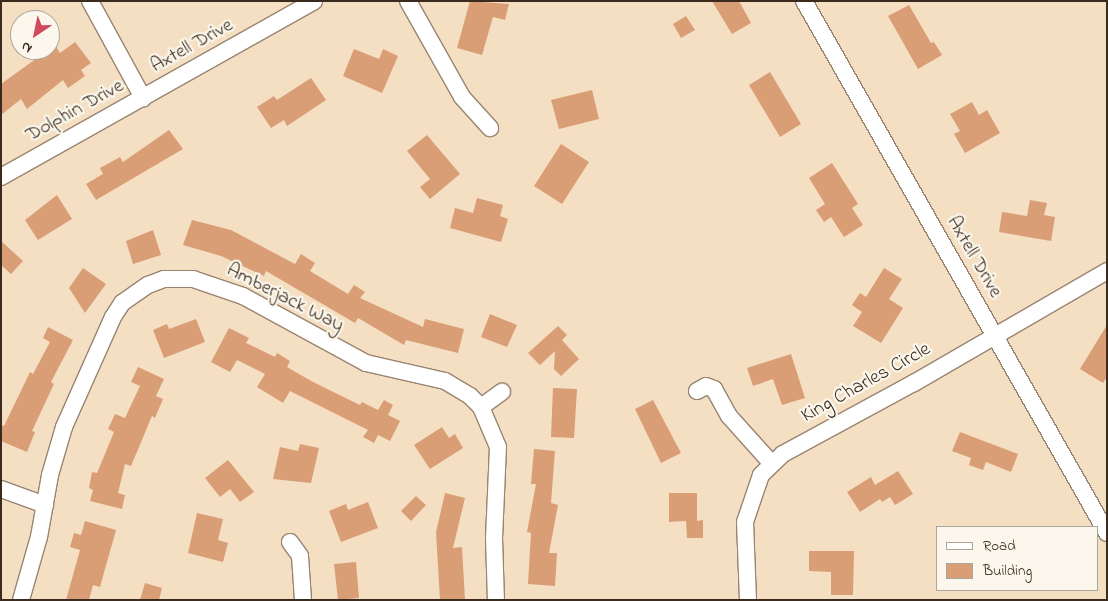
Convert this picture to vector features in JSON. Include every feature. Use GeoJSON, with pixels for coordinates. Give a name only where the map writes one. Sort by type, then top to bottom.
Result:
{"type":"FeatureCollection","features":[{"type":"Feature","properties":{"kind":"street"},"geometry":{"type":"LineString","coordinates":[[90,1],[143,98]]}},
{"type":"Feature","properties":{"kind":"street","name":"Axtell Drive"},"geometry":{"type":"LineString","coordinates":[[143,98],[314,1]]}},
{"type":"Feature","properties":{"kind":"street"},"geometry":{"type":"LineString","coordinates":[[408,1],[462,97],[490,128]]}},
{"type":"Feature","properties":{"kind":"street","name":"Axtell Drive"},"geometry":{"type":"LineString","coordinates":[[804,1],[1107,533]]}},
{"type":"Feature","properties":{"kind":"street","name":"Dolphin Drive"},"geometry":{"type":"LineString","coordinates":[[1,177],[143,98]]}},
{"type":"Feature","properties":{"kind":"street","name":"King Charles Circle"},"geometry":{"type":"LineString","coordinates":[[748,600],[745,522],[754,489],[761,475],[772,464],[797,445],[914,383],[1107,271]]}},
{"type":"Feature","properties":{"kind":"street","name":"Amberjack Way"},"geometry":{"type":"LineString","coordinates":[[21,600],[45,505],[50,475],[64,426],[97,345],[122,303],[148,285],[164,279],[193,279],[227,288],[366,362],[445,381],[470,396],[481,407],[498,447],[494,538],[496,600]]}},
{"type":"Feature","properties":{"kind":"street"},"geometry":{"type":"LineString","coordinates":[[697,390],[706,386],[714,389],[729,416],[772,464]]}},
{"type":"Feature","properties":{"kind":"street"},"geometry":{"type":"LineString","coordinates":[[481,407],[502,392]]}},
{"type":"Feature","properties":{"kind":"street"},"geometry":{"type":"LineString","coordinates":[[1,489],[45,505]]}},
{"type":"Feature","properties":{"kind":"street"},"geometry":{"type":"LineString","coordinates":[[290,542],[300,556],[303,600]]}},
{"type":"Feature","properties":{"kind":"building"},"geometry":{"type":"Polygon","coordinates":[[[470,1],[509,4],[505,20],[493,17],[482,55],[457,48],[470,1]]]}},
{"type":"Feature","properties":{"kind":"building"},"geometry":{"type":"Polygon","coordinates":[[[712,1],[739,1],[751,23],[732,34],[712,1]]]}},
{"type":"Feature","properties":{"kind":"building"},"geometry":{"type":"Polygon","coordinates":[[[909,5],[931,43],[934,42],[942,55],[918,69],[888,16],[909,5]]]}},
{"type":"Feature","properties":{"kind":"building"},"geometry":{"type":"Polygon","coordinates":[[[686,16],[695,30],[681,38],[673,24],[686,16]]]}},
{"type":"Feature","properties":{"kind":"building"},"geometry":{"type":"Polygon","coordinates":[[[75,42],[91,63],[81,70],[85,76],[68,88],[63,80],[27,109],[21,99],[1,115],[1,84],[34,60],[60,60],[60,53],[75,42]]]}},
{"type":"Feature","properties":{"kind":"building"},"geometry":{"type":"Polygon","coordinates":[[[354,49],[379,59],[383,49],[398,56],[382,93],[343,76],[354,49]]]}},
{"type":"Feature","properties":{"kind":"building"},"geometry":{"type":"Polygon","coordinates":[[[770,72],[801,124],[780,137],[749,85],[770,72]]]}},
{"type":"Feature","properties":{"kind":"building"},"geometry":{"type":"Polygon","coordinates":[[[311,78],[326,100],[287,126],[284,120],[271,128],[257,107],[274,96],[277,100],[311,78]]]}},
{"type":"Feature","properties":{"kind":"building"},"geometry":{"type":"Polygon","coordinates":[[[592,90],[599,119],[559,129],[551,100],[592,90]]]}},
{"type":"Feature","properties":{"kind":"building"},"geometry":{"type":"Polygon","coordinates":[[[972,102],[979,115],[987,110],[1000,133],[965,153],[954,134],[960,131],[950,114],[972,102]]]}},
{"type":"Feature","properties":{"kind":"building"},"geometry":{"type":"Polygon","coordinates":[[[169,130],[183,149],[96,200],[86,184],[103,174],[100,168],[120,157],[123,162],[169,130]]]}},
{"type":"Feature","properties":{"kind":"building"},"geometry":{"type":"Polygon","coordinates":[[[427,135],[460,174],[430,199],[420,187],[430,179],[407,151],[427,135]]]}},
{"type":"Feature","properties":{"kind":"building"},"geometry":{"type":"Polygon","coordinates":[[[561,144],[589,162],[562,204],[534,186],[561,144]]]}},
{"type":"Feature","properties":{"kind":"building"},"geometry":{"type":"Polygon","coordinates":[[[832,163],[858,204],[852,208],[863,225],[844,237],[831,217],[824,222],[816,210],[825,204],[809,178],[832,163]]]}},
{"type":"Feature","properties":{"kind":"building"},"geometry":{"type":"Polygon","coordinates":[[[57,195],[72,219],[38,240],[25,220],[57,195]]]}},
{"type":"Feature","properties":{"kind":"building"},"geometry":{"type":"Polygon","coordinates":[[[477,198],[503,205],[500,216],[508,219],[501,242],[450,228],[455,208],[473,213],[477,198]]]}},
{"type":"Feature","properties":{"kind":"building"},"geometry":{"type":"Polygon","coordinates":[[[1030,200],[1047,203],[1044,215],[1055,217],[1051,241],[999,232],[1002,212],[1027,216],[1030,200]]]}},
{"type":"Feature","properties":{"kind":"building"},"geometry":{"type":"Polygon","coordinates":[[[192,220],[231,230],[295,264],[301,254],[315,263],[310,271],[348,294],[354,285],[365,292],[360,298],[423,327],[425,319],[464,329],[458,353],[406,340],[404,345],[358,318],[355,323],[266,271],[264,276],[221,256],[183,245],[192,220]]]}},
{"type":"Feature","properties":{"kind":"building"},"geometry":{"type":"Polygon","coordinates":[[[153,230],[161,255],[133,264],[126,241],[153,230]]]}},
{"type":"Feature","properties":{"kind":"building"},"geometry":{"type":"Polygon","coordinates":[[[1,241],[23,261],[11,274],[1,265],[1,241]]]}},
{"type":"Feature","properties":{"kind":"building"},"geometry":{"type":"Polygon","coordinates":[[[83,268],[106,284],[85,313],[69,288],[83,268]]]}},
{"type":"Feature","properties":{"kind":"building"},"geometry":{"type":"Polygon","coordinates":[[[884,268],[902,279],[889,299],[903,308],[881,343],[853,326],[862,312],[852,305],[860,293],[866,297],[884,268]]]}},
{"type":"Feature","properties":{"kind":"building"},"geometry":{"type":"Polygon","coordinates":[[[490,314],[517,325],[507,347],[481,337],[490,314]]]}},
{"type":"Feature","properties":{"kind":"building"},"geometry":{"type":"Polygon","coordinates":[[[196,319],[205,342],[164,358],[153,330],[167,324],[169,329],[196,319]]]}},
{"type":"Feature","properties":{"kind":"building"},"geometry":{"type":"Polygon","coordinates":[[[1107,325],[1107,377],[1103,383],[1080,369],[1107,325]]]}},
{"type":"Feature","properties":{"kind":"building"},"geometry":{"type":"Polygon","coordinates":[[[558,326],[567,335],[562,340],[579,359],[561,376],[554,369],[555,351],[540,365],[528,353],[558,326]]]}},
{"type":"Feature","properties":{"kind":"building"},"geometry":{"type":"Polygon","coordinates":[[[48,327],[73,340],[51,382],[54,384],[32,431],[35,432],[27,452],[1,441],[1,425],[4,426],[30,372],[33,374],[50,342],[43,338],[48,327]]]}},
{"type":"Feature","properties":{"kind":"building"},"geometry":{"type":"Polygon","coordinates":[[[229,328],[249,338],[246,343],[275,357],[277,353],[290,361],[287,367],[360,405],[362,402],[378,410],[384,400],[393,405],[388,415],[400,421],[390,441],[378,435],[374,443],[363,437],[368,430],[290,391],[283,403],[257,387],[265,374],[237,360],[230,372],[211,362],[229,328]]]}},
{"type":"Feature","properties":{"kind":"building"},"geometry":{"type":"Polygon","coordinates":[[[791,354],[805,398],[782,405],[773,379],[753,386],[747,368],[791,354]]]}},
{"type":"Feature","properties":{"kind":"building"},"geometry":{"type":"Polygon","coordinates":[[[138,367],[164,379],[156,396],[163,399],[155,418],[152,416],[131,466],[125,464],[118,493],[125,495],[122,509],[90,501],[93,490],[89,488],[92,472],[97,473],[114,432],[108,429],[115,414],[125,418],[140,386],[131,382],[138,367]]]}},
{"type":"Feature","properties":{"kind":"building"},"geometry":{"type":"Polygon","coordinates":[[[553,388],[577,389],[574,438],[551,437],[553,388]]]}},
{"type":"Feature","properties":{"kind":"building"},"geometry":{"type":"Polygon","coordinates":[[[653,400],[681,453],[661,463],[635,409],[653,400]]]}},
{"type":"Feature","properties":{"kind":"building"},"geometry":{"type":"Polygon","coordinates":[[[442,427],[449,438],[455,434],[463,448],[430,469],[414,445],[442,427]]]}},
{"type":"Feature","properties":{"kind":"building"},"geometry":{"type":"Polygon","coordinates":[[[960,432],[1018,454],[1011,472],[986,462],[983,470],[969,465],[971,458],[952,451],[960,432]]]}},
{"type":"Feature","properties":{"kind":"building"},"geometry":{"type":"Polygon","coordinates":[[[300,444],[319,448],[311,483],[273,479],[280,447],[298,451],[300,444]]]}},
{"type":"Feature","properties":{"kind":"building"},"geometry":{"type":"Polygon","coordinates":[[[534,449],[555,451],[551,503],[558,505],[549,553],[557,553],[555,586],[528,584],[531,533],[527,532],[536,484],[531,484],[534,449]]]}},
{"type":"Feature","properties":{"kind":"building"},"geometry":{"type":"Polygon","coordinates":[[[228,460],[254,492],[240,502],[230,489],[220,497],[205,478],[228,460]]]}},
{"type":"Feature","properties":{"kind":"building"},"geometry":{"type":"Polygon","coordinates":[[[898,471],[913,494],[895,505],[890,497],[882,502],[880,499],[860,512],[847,492],[871,477],[875,485],[898,471]]]}},
{"type":"Feature","properties":{"kind":"building"},"geometry":{"type":"Polygon","coordinates":[[[445,493],[465,498],[453,548],[462,547],[465,600],[440,600],[436,532],[445,493]]]}},
{"type":"Feature","properties":{"kind":"building"},"geometry":{"type":"Polygon","coordinates":[[[669,493],[697,493],[697,521],[703,520],[703,538],[687,538],[686,521],[669,522],[669,493]]]}},
{"type":"Feature","properties":{"kind":"building"},"geometry":{"type":"Polygon","coordinates":[[[416,496],[426,505],[411,521],[401,511],[416,496]]]}},
{"type":"Feature","properties":{"kind":"building"},"geometry":{"type":"Polygon","coordinates":[[[368,502],[378,528],[341,542],[329,511],[346,504],[348,510],[368,502]]]}},
{"type":"Feature","properties":{"kind":"building"},"geometry":{"type":"Polygon","coordinates":[[[197,513],[223,519],[218,540],[228,543],[223,562],[188,553],[197,513]]]}},
{"type":"Feature","properties":{"kind":"building"},"geometry":{"type":"Polygon","coordinates":[[[85,521],[116,530],[100,587],[93,585],[89,600],[66,600],[80,550],[70,547],[74,533],[81,535],[85,521]]]}},
{"type":"Feature","properties":{"kind":"building"},"geometry":{"type":"Polygon","coordinates":[[[809,551],[854,551],[853,595],[831,595],[831,572],[809,571],[809,551]]]}},
{"type":"Feature","properties":{"kind":"building"},"geometry":{"type":"Polygon","coordinates":[[[356,562],[359,598],[338,600],[334,564],[356,562]]]}},
{"type":"Feature","properties":{"kind":"building"},"geometry":{"type":"Polygon","coordinates":[[[145,583],[162,588],[159,600],[140,600],[145,583]]]}}]}
